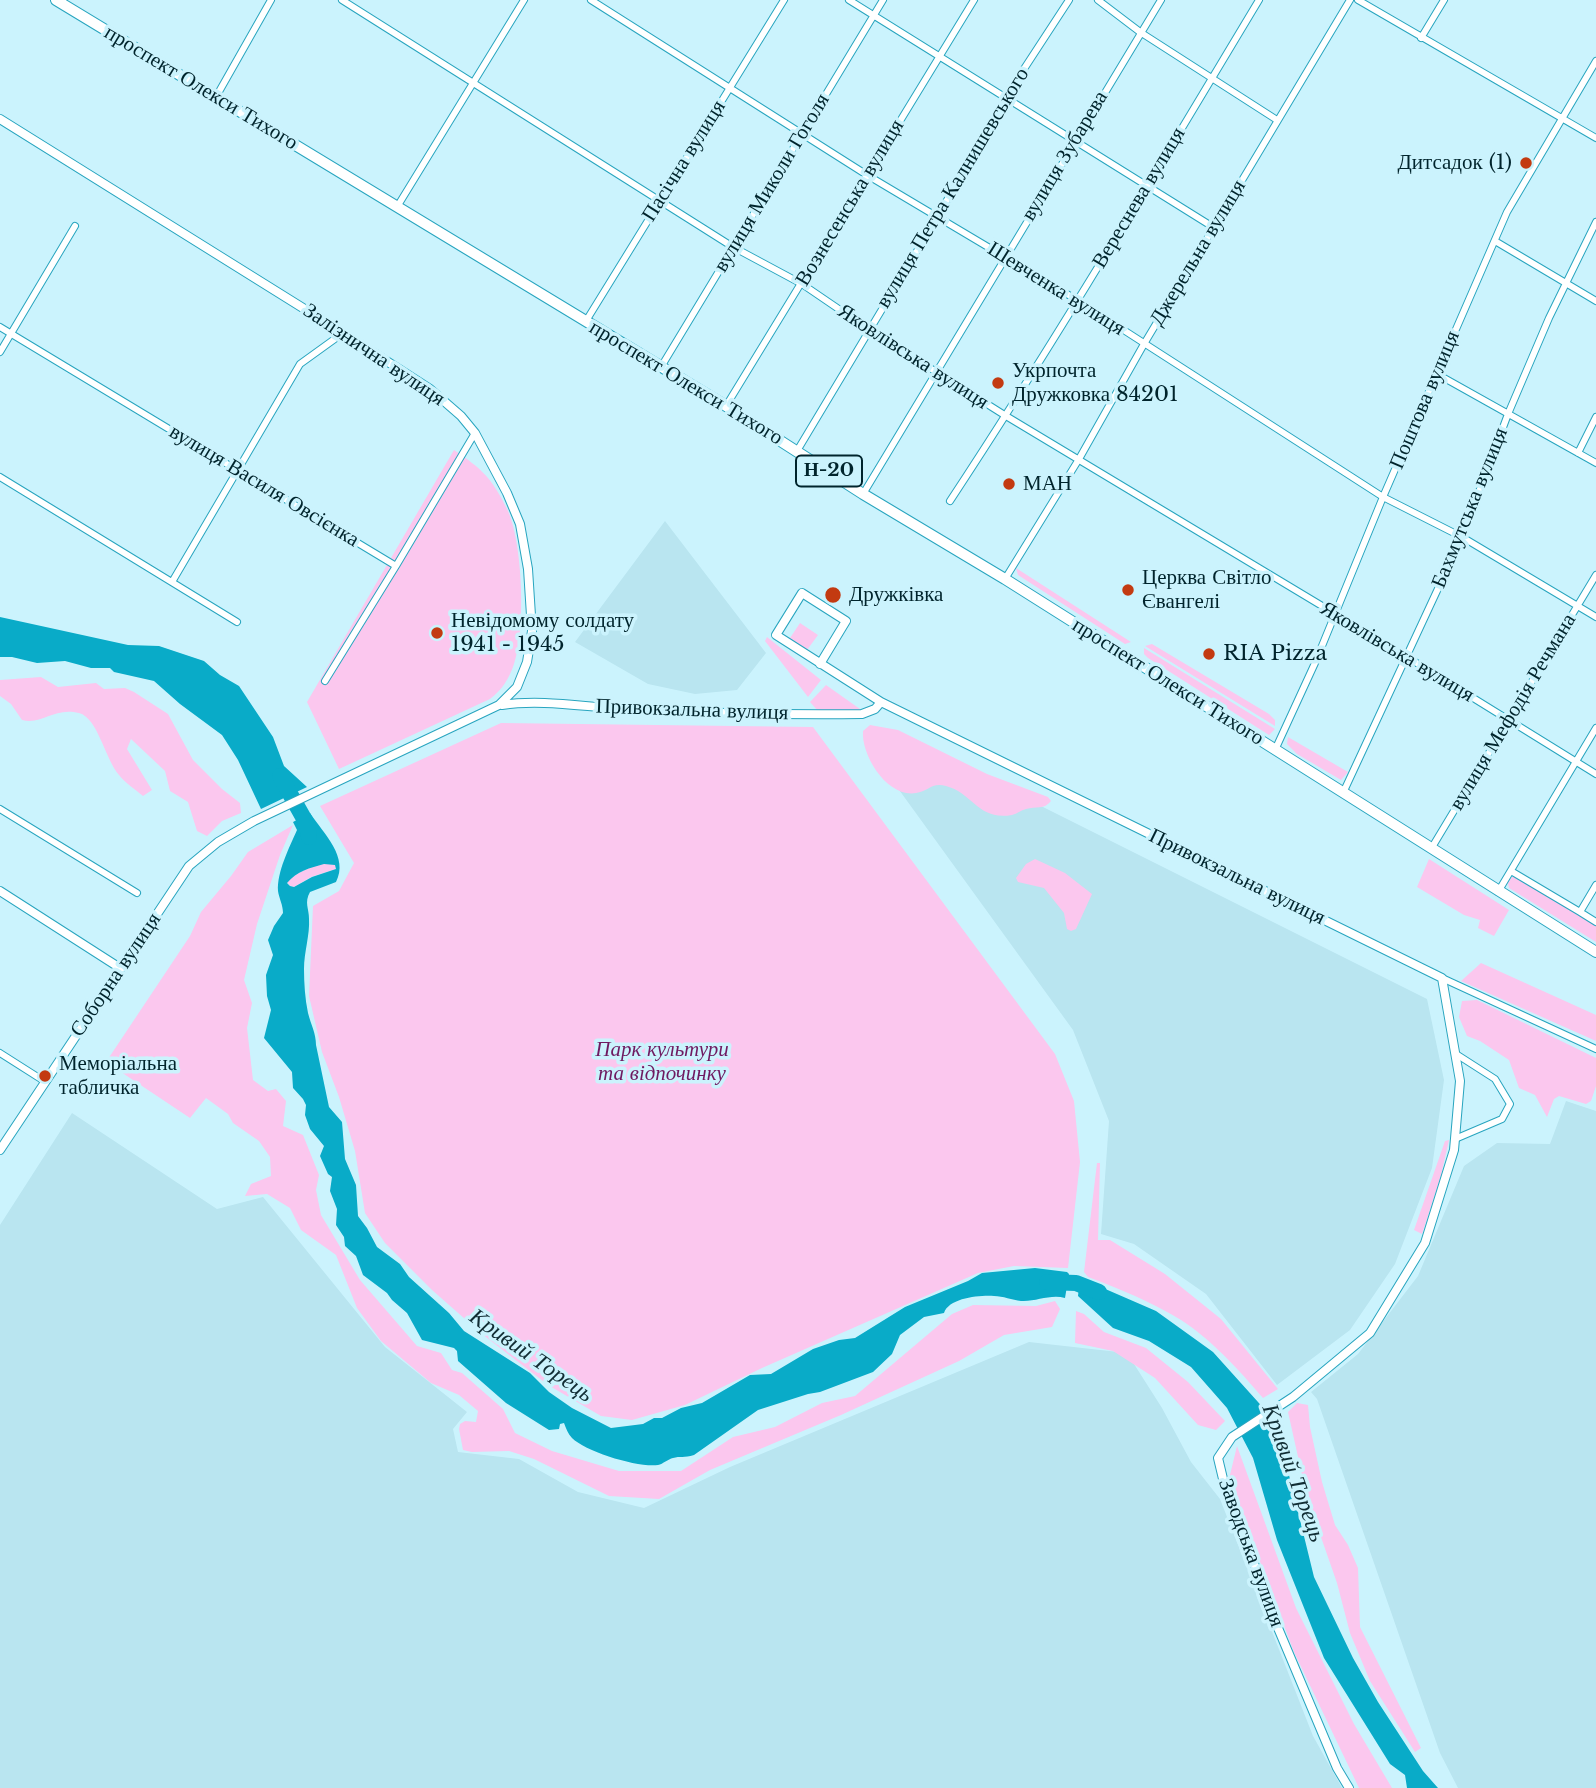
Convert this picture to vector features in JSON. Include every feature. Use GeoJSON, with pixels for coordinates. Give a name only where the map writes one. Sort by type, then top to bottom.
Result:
{"type":"FeatureCollection","features":[{"type":"Feature","properties":{"kind":"main road","name":"проспект Олекси Тихого"},"geometry":{"type":"LineString","coordinates":[[56,0],[726,406],[1596,952]]}},
{"type":"Feature","properties":{"kind":"street"},"geometry":{"type":"LineString","coordinates":[[216,97],[271,0]]}},
{"type":"Feature","properties":{"kind":"street","name":"Яковлівська вулиця"},"geometry":{"type":"LineString","coordinates":[[342,0],[733,247],[802,284],[1006,416],[1596,774]]}},
{"type":"Feature","properties":{"kind":"street"},"geometry":{"type":"LineString","coordinates":[[397,207],[524,0]]}},
{"type":"Feature","properties":{"kind":"street","name":"Шевченка вулиця"},"geometry":{"type":"LineString","coordinates":[[591,0],[867,175],[1077,300],[1383,497],[1462,537],[1596,617]]}},
{"type":"Feature","properties":{"kind":"street","name":"Пасічна вулиця"},"geometry":{"type":"LineString","coordinates":[[586,321],[783,0]]}},
{"type":"Feature","properties":{"kind":"street"},"geometry":{"type":"LineString","coordinates":[[849,0],[1213,227]]}},
{"type":"Feature","properties":{"kind":"street","name":"вулиця Миколи Гоголя"},"geometry":{"type":"LineString","coordinates":[[661,367],[883,0]]}},
{"type":"Feature","properties":{"kind":"street","name":"Вознесенська вулиця"},"geometry":{"type":"LineString","coordinates":[[726,406],[974,0]]}},
{"type":"Feature","properties":{"kind":"street","name":"вулиця Петра Калнишевського"},"geometry":{"type":"LineString","coordinates":[[797,451],[938,216],[1005,97],[1069,0]]}},
{"type":"Feature","properties":{"kind":"street"},"geometry":{"type":"LineString","coordinates":[[1097,0],[1140,32],[1278,120]]}},
{"type":"Feature","properties":{"kind":"street","name":"вулиця Зубарева"},"geometry":{"type":"LineString","coordinates":[[863,494],[1161,0]]}},
{"type":"Feature","properties":{"kind":"street","name":"Вереснева вулиця"},"geometry":{"type":"LineString","coordinates":[[950,501],[1006,416],[1259,0]]}},
{"type":"Feature","properties":{"kind":"street","name":"Джерельна вулиця"},"geometry":{"type":"LineString","coordinates":[[1005,579],[1079,459],[1213,227],[1350,0]]}},
{"type":"Feature","properties":{"kind":"street"},"geometry":{"type":"LineString","coordinates":[[1358,0],[1596,138]]}},
{"type":"Feature","properties":{"kind":"street"},"geometry":{"type":"LineString","coordinates":[[1422,38],[1444,0]]}},
{"type":"Feature","properties":{"kind":"street","name":"Поштова вулиця"},"geometry":{"type":"LineString","coordinates":[[1275,750],[1315,663],[1383,497],[1507,212],[1596,61]]}},
{"type":"Feature","properties":{"kind":"street","name":"Залізнична вулиця"},"geometry":{"type":"LineString","coordinates":[[0,119],[343,333],[447,402],[475,433],[507,493],[520,524],[532,608],[532,631],[527,662],[517,687],[499,705],[331,786]]}},
{"type":"Feature","properties":{"kind":"street","name":"Бахмутська вулиця"},"geometry":{"type":"LineString","coordinates":[[1342,793],[1462,537],[1508,414],[1596,222]]}},
{"type":"Feature","properties":{"kind":"street"},"geometry":{"type":"LineString","coordinates":[[0,352],[75,226]]}},
{"type":"Feature","properties":{"kind":"street"},"geometry":{"type":"LineString","coordinates":[[1495,241],[1596,301]]}},
{"type":"Feature","properties":{"kind":"street","name":"вулиця Василя Овсієнка"},"geometry":{"type":"LineString","coordinates":[[0,327],[396,566]]}},
{"type":"Feature","properties":{"kind":"street"},"geometry":{"type":"LineString","coordinates":[[172,582],[300,364],[343,333]]}},
{"type":"Feature","properties":{"kind":"street"},"geometry":{"type":"LineString","coordinates":[[1437,373],[1596,463]]}},
{"type":"Feature","properties":{"kind":"street"},"geometry":{"type":"LineString","coordinates":[[1578,453],[1596,417]]}},
{"type":"Feature","properties":{"kind":"street"},"geometry":{"type":"LineString","coordinates":[[325,681],[475,433]]}},
{"type":"Feature","properties":{"kind":"street"},"geometry":{"type":"LineString","coordinates":[[0,477],[237,622]]}},
{"type":"Feature","properties":{"kind":"street","name":"вулиця Мефодія Речмана"},"geometry":{"type":"LineString","coordinates":[[1431,849],[1596,575]]}},
{"type":"Feature","properties":{"kind":"street","name":"Привокзальна вулиця"},"geometry":{"type":"LineString","coordinates":[[820,664],[846,621],[802,593],[776,635],[820,664],[881,702],[1442,978],[1596,1049]]}},
{"type":"Feature","properties":{"kind":"street","name":"Привокзальна вулиця"},"geometry":{"type":"LineString","coordinates":[[499,705],[526,701],[718,714],[828,715],[862,714],[875,709],[881,702]]}},
{"type":"Feature","properties":{"kind":"street"},"geometry":{"type":"LineString","coordinates":[[1498,892],[1596,728]]}},
{"type":"Feature","properties":{"kind":"street","name":"Соборна вулиця"},"geometry":{"type":"LineString","coordinates":[[0,1150],[189,866],[218,842],[254,821],[331,786]]}},
{"type":"Feature","properties":{"kind":"street"},"geometry":{"type":"LineString","coordinates":[[0,809],[137,893]]}},
{"type":"Feature","properties":{"kind":"street"},"geometry":{"type":"LineString","coordinates":[[1511,871],[1596,922]]}},
{"type":"Feature","properties":{"kind":"street"},"geometry":{"type":"LineString","coordinates":[[1580,912],[1596,885]]}},
{"type":"Feature","properties":{"kind":"street"},"geometry":{"type":"LineString","coordinates":[[0,891],[120,968]]}},
{"type":"Feature","properties":{"kind":"street","name":"Заводська вулиця"},"geometry":{"type":"LineString","coordinates":[[1349,1788],[1337,1768],[1278,1628],[1224,1483],[1218,1458],[1232,1437],[1293,1397],[1370,1333],[1425,1243],[1454,1150],[1460,1081],[1442,978]]}},
{"type":"Feature","properties":{"kind":"street"},"geometry":{"type":"LineString","coordinates":[[0,1053],[44,1081]]}},
{"type":"Feature","properties":{"kind":"street"},"geometry":{"type":"LineString","coordinates":[[1455,1139],[1502,1119],[1510,1104],[1495,1079],[1456,1054]]}},
{"type":"Feature","properties":{"kind":"shaded area"},"geometry":{"type":"Polygon","coordinates":[[[665,521],[766,653],[737,690],[695,694],[648,684],[575,642],[665,521]]]}},
{"type":"Feature","properties":{"kind":"shaded area"},"geometry":{"type":"Polygon","coordinates":[[[887,729],[1427,999],[1444,1080],[1432,1168],[1395,1264],[1350,1330],[1277,1385],[1206,1294],[1134,1244],[1101,1234],[1109,1121],[1073,1030],[868,747],[887,729]]]}},
{"type":"Feature","properties":{"kind":"shaded area"},"geometry":{"type":"Polygon","coordinates":[[[1566,1101],[1596,1111],[1596,1788],[1458,1788],[1440,1753],[1317,1399],[1311,1392],[1358,1354],[1418,1276],[1464,1166],[1497,1143],[1550,1144],[1566,1101]]]}},
{"type":"Feature","properties":{"kind":"shaded area"},"geometry":{"type":"Polygon","coordinates":[[[72,1113],[217,1209],[263,1197],[385,1347],[467,1412],[453,1429],[458,1452],[519,1459],[578,1492],[644,1508],[730,1467],[1029,1342],[1127,1353],[1162,1408],[1191,1462],[1220,1499],[1313,1736],[1342,1788],[0,1788],[0,1225],[72,1113]]]}},
{"type":"Feature","properties":{"kind":"green space"},"geometry":{"type":"Polygon","coordinates":[[[454,450],[491,482],[502,498],[512,523],[517,542],[521,586],[520,630],[514,664],[505,684],[490,699],[339,769],[307,702],[454,450]]]}},
{"type":"Feature","properties":{"kind":"green space"},"geometry":{"type":"Polygon","coordinates":[[[1016,568],[1131,642],[1125,644],[1018,575],[1016,568]]]}},
{"type":"Feature","properties":{"kind":"green space"},"geometry":{"type":"Polygon","coordinates":[[[800,623],[818,635],[807,650],[790,638],[800,623]]]}},
{"type":"Feature","properties":{"kind":"green space"},"geometry":{"type":"Polygon","coordinates":[[[767,637],[821,680],[808,697],[765,641],[767,637]]]}},
{"type":"Feature","properties":{"kind":"green space"},"geometry":{"type":"Polygon","coordinates":[[[1152,644],[1269,714],[1275,720],[1275,726],[1145,646],[1152,644]]]}},
{"type":"Feature","properties":{"kind":"green space"},"geometry":{"type":"Polygon","coordinates":[[[1144,648],[1275,729],[1269,735],[1148,658],[1144,654],[1144,648]]]}},
{"type":"Feature","properties":{"kind":"green space"},"geometry":{"type":"Polygon","coordinates":[[[41,677],[58,687],[96,683],[104,689],[125,688],[168,714],[193,760],[240,803],[241,813],[222,821],[207,836],[197,831],[188,802],[170,791],[165,771],[131,739],[127,749],[152,790],[143,796],[127,784],[114,768],[86,716],[62,712],[36,720],[22,720],[11,704],[0,696],[0,680],[41,677]]]}},
{"type":"Feature","properties":{"kind":"green space"},"geometry":{"type":"Polygon","coordinates":[[[826,685],[860,709],[860,712],[818,711],[810,702],[826,685]]]}},
{"type":"Feature","properties":{"kind":"green space","name":"Парк культури та відпочинку"},"geometry":{"type":"Polygon","coordinates":[[[501,723],[813,727],[1055,1054],[1074,1101],[1080,1162],[1068,1268],[1014,1266],[978,1273],[762,1368],[685,1405],[632,1420],[601,1416],[548,1385],[482,1334],[432,1290],[385,1243],[365,1213],[355,1151],[322,1052],[309,996],[313,906],[339,891],[354,863],[320,806],[501,723]]]}},
{"type":"Feature","properties":{"kind":"green space"},"geometry":{"type":"Polygon","coordinates":[[[870,725],[898,730],[987,774],[1048,797],[1051,801],[1043,807],[1001,816],[983,810],[963,794],[946,786],[937,785],[916,793],[895,789],[878,773],[866,752],[863,731],[870,725]]]}},
{"type":"Feature","properties":{"kind":"green space"},"geometry":{"type":"Polygon","coordinates":[[[1288,737],[1348,772],[1341,780],[1297,754],[1287,744],[1288,737]]]}},
{"type":"Feature","properties":{"kind":"green space"},"geometry":{"type":"Polygon","coordinates":[[[293,825],[257,924],[244,980],[252,1003],[247,1028],[253,1080],[268,1091],[276,1089],[286,1101],[283,1126],[303,1135],[319,1175],[316,1190],[321,1215],[360,1280],[417,1346],[441,1353],[452,1370],[462,1373],[503,1409],[515,1433],[552,1451],[619,1471],[681,1471],[733,1437],[775,1427],[822,1403],[855,1396],[952,1314],[973,1305],[1036,1306],[1055,1301],[1060,1309],[1052,1327],[1004,1335],[959,1361],[841,1415],[710,1470],[659,1499],[609,1496],[534,1459],[509,1451],[463,1450],[460,1424],[465,1421],[476,1422],[478,1411],[459,1395],[431,1383],[381,1341],[357,1308],[336,1255],[301,1230],[290,1208],[267,1194],[245,1196],[251,1184],[271,1176],[270,1157],[259,1141],[233,1123],[228,1114],[206,1098],[190,1118],[106,1062],[190,936],[201,912],[248,852],[293,825]]]}},
{"type":"Feature","properties":{"kind":"green space"},"geometry":{"type":"Polygon","coordinates":[[[1035,859],[1065,873],[1092,894],[1076,929],[1067,929],[1064,913],[1044,888],[1018,882],[1016,878],[1026,864],[1035,859]]]}},
{"type":"Feature","properties":{"kind":"green space"},"geometry":{"type":"Polygon","coordinates":[[[1429,859],[1509,910],[1494,936],[1478,928],[1480,920],[1464,915],[1417,887],[1429,859]]]}},
{"type":"Feature","properties":{"kind":"green space"},"geometry":{"type":"Polygon","coordinates":[[[324,863],[335,865],[336,869],[311,877],[294,887],[287,882],[300,872],[324,863]]]}},
{"type":"Feature","properties":{"kind":"green space"},"geometry":{"type":"Polygon","coordinates":[[[1512,877],[1596,925],[1596,942],[1509,888],[1508,883],[1512,877]]]}},
{"type":"Feature","properties":{"kind":"green space"},"geometry":{"type":"Polygon","coordinates":[[[1481,963],[1596,1015],[1596,1041],[1461,981],[1481,963]]]}},
{"type":"Feature","properties":{"kind":"green space"},"geometry":{"type":"Polygon","coordinates":[[[1477,1000],[1596,1058],[1596,1086],[1591,1101],[1586,1104],[1559,1096],[1554,1099],[1547,1117],[1535,1095],[1519,1088],[1509,1060],[1480,1041],[1467,1036],[1459,1017],[1462,1001],[1477,1000]]]}},
{"type":"Feature","properties":{"kind":"green space"},"geometry":{"type":"Polygon","coordinates":[[[1449,1140],[1422,1234],[1414,1230],[1445,1141],[1449,1140]]]}},
{"type":"Feature","properties":{"kind":"green space"},"geometry":{"type":"Polygon","coordinates":[[[1097,1163],[1100,1163],[1098,1240],[1110,1240],[1165,1274],[1221,1319],[1278,1389],[1263,1398],[1225,1356],[1192,1328],[1170,1313],[1088,1277],[1084,1272],[1097,1163]]]}},
{"type":"Feature","properties":{"kind":"green space"},"geometry":{"type":"Polygon","coordinates":[[[1076,1311],[1084,1314],[1104,1332],[1146,1348],[1188,1382],[1225,1421],[1216,1430],[1198,1425],[1155,1378],[1113,1351],[1075,1343],[1076,1311]]]}},
{"type":"Feature","properties":{"kind":"green space"},"geometry":{"type":"Polygon","coordinates":[[[1297,1403],[1308,1405],[1322,1482],[1335,1525],[1358,1568],[1360,1627],[1421,1748],[1415,1752],[1370,1681],[1350,1633],[1337,1583],[1307,1497],[1288,1412],[1297,1403]]]}},
{"type":"Feature","properties":{"kind":"green space"},"geometry":{"type":"Polygon","coordinates":[[[1237,1446],[1296,1608],[1354,1724],[1392,1788],[1359,1788],[1294,1652],[1229,1479],[1237,1446]]]}},
{"type":"Feature","properties":{"kind":"water"},"geometry":{"type":"Polygon","coordinates":[[[0,617],[128,645],[159,646],[204,661],[239,686],[273,737],[284,766],[307,787],[261,809],[238,760],[222,735],[154,681],[114,672],[110,668],[91,668],[65,661],[37,663],[0,657],[0,617]]]}},
{"type":"Feature","properties":{"kind":"water"},"geometry":{"type":"Polygon","coordinates":[[[310,813],[328,837],[339,864],[336,882],[310,892],[308,896],[309,925],[304,985],[329,1107],[342,1122],[345,1159],[356,1185],[358,1216],[377,1247],[400,1264],[409,1277],[449,1313],[464,1331],[530,1373],[549,1392],[572,1408],[611,1428],[643,1424],[654,1418],[662,1418],[681,1408],[702,1403],[750,1375],[771,1374],[813,1349],[839,1340],[855,1338],[905,1307],[982,1273],[1035,1268],[1067,1272],[1069,1274],[1065,1298],[1021,1301],[988,1296],[958,1301],[944,1313],[924,1317],[900,1335],[892,1354],[873,1372],[820,1392],[758,1410],[694,1455],[673,1458],[658,1465],[626,1461],[589,1449],[572,1438],[564,1423],[560,1424],[559,1429],[549,1430],[506,1403],[458,1361],[454,1348],[422,1340],[407,1313],[363,1275],[356,1256],[345,1246],[344,1237],[336,1225],[337,1209],[330,1191],[332,1177],[320,1156],[324,1146],[310,1129],[305,1115],[306,1105],[293,1088],[292,1072],[264,1038],[271,1010],[266,975],[273,955],[268,940],[283,913],[278,884],[284,860],[297,830],[293,822],[310,813]],[[324,864],[309,869],[287,883],[294,887],[312,877],[336,869],[335,865],[324,864]]]}},
{"type":"Feature","properties":{"kind":"water"},"geometry":{"type":"Polygon","coordinates":[[[1080,1278],[1156,1311],[1213,1352],[1276,1422],[1314,1577],[1353,1658],[1378,1702],[1423,1771],[1438,1788],[1407,1788],[1405,1775],[1390,1764],[1324,1658],[1277,1540],[1253,1458],[1227,1408],[1191,1367],[1149,1341],[1113,1328],[1078,1296],[1080,1278]]]}},
{"type":"Feature","properties":{"kind":"waterway","name":"Кривий Торець"},"geometry":{"type":"LineString","coordinates":[[280,776],[307,824],[309,837]]}},
{"type":"Feature","properties":{"kind":"waterway","name":"Кривий Торець"},"geometry":{"type":"LineString","coordinates":[[1047,1282],[1076,1283],[1099,1292]]}},
{"type":"Feature","properties":{"kind":"place","name":"Дитсадок (1)"},"geometry":{"type":"Point","coordinates":[1526,163]}},
{"type":"Feature","properties":{"kind":"place","name":"Укрпочта Дружковка 84201"},"geometry":{"type":"Point","coordinates":[998,383]}},
{"type":"Feature","properties":{"kind":"place","name":"МАН"},"geometry":{"type":"Point","coordinates":[1009,484]}},
{"type":"Feature","properties":{"kind":"place","name":"Церква Світло Євангелі"},"geometry":{"type":"Point","coordinates":[1128,590]}},
{"type":"Feature","properties":{"kind":"place","name":"Дружківка"},"geometry":{"type":"Point","coordinates":[833,595]}},
{"type":"Feature","properties":{"kind":"place","name":"Невідомому солдату 1941 - 1945"},"geometry":{"type":"Point","coordinates":[437,633]}},
{"type":"Feature","properties":{"kind":"place","name":"RIA Pizza"},"geometry":{"type":"Point","coordinates":[1209,654]}},
{"type":"Feature","properties":{"kind":"place","name":"Меморіальна табличка"},"geometry":{"type":"Point","coordinates":[45,1076]}}]}
